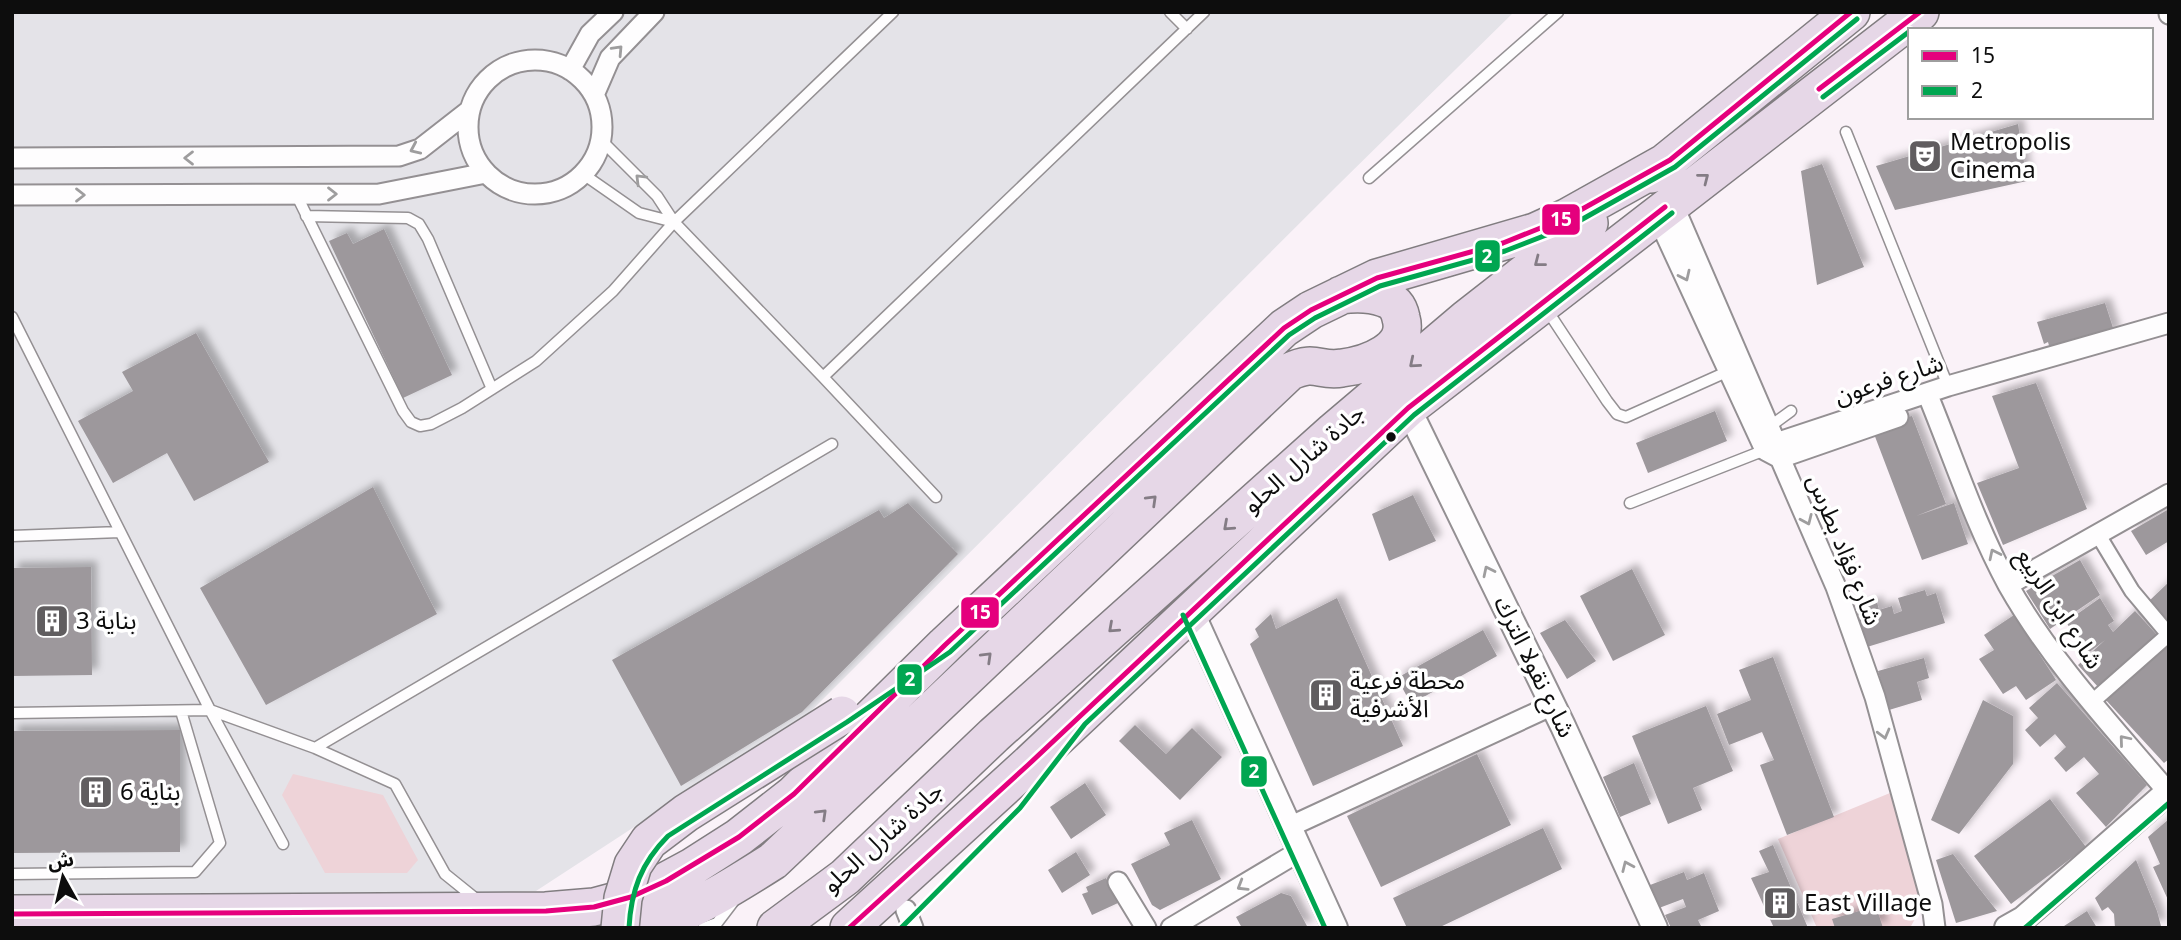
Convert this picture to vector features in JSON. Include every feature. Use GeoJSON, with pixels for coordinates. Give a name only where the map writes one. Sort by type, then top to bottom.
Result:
{"type":"FeatureCollection","features":[{"type":"Feature","properties":{"kind":"highway","name":"جادة شارل الحلو"},"geometry":{"type":"LineString","coordinates":[[776,928],[845,877],[994,735],[1334,431],[1466,318],[1670,160],[1851,12]]}},
{"type":"Feature","properties":{"kind":"highway","name":"جادة شارل الحلو"},"geometry":{"type":"LineString","coordinates":[[849,928],[1028,765],[1408,408],[1920,12]]}},
{"type":"Feature","properties":{"kind":"highway"},"geometry":{"type":"LineString","coordinates":[[12,914],[546,911],[594,907],[631,897],[692,867],[739,837],[794,794],[945,645],[1264,344],[1311,310],[1377,278],[1535,232],[1568,217],[1670,160]]}},
{"type":"Feature","properties":{"kind":"highway","name":"جادة شارل الحلو"},"geometry":{"type":"LineString","coordinates":[[647,928],[683,915],[724,893],[773,861],[1280,379],[1301,366],[1314,365],[1331,369],[1357,365],[1385,353],[1401,337],[1403,324],[1397,307],[1389,300],[1372,294],[1340,295]]}},
{"type":"Feature","properties":{"kind":"highway"},"geometry":{"type":"LineString","coordinates":[[1331,369],[1342,382],[1344,392],[1342,409],[1334,431]]}},
{"type":"Feature","properties":{"kind":"highway"},"geometry":{"type":"LineString","coordinates":[[620,928],[623,898],[633,865],[649,841],[678,818],[842,715],[945,645]]}},
{"type":"Feature","properties":{"kind":"highway"},"geometry":{"type":"LineString","coordinates":[[902,922],[1014,802],[1078,718]]}},
{"type":"Feature","properties":{"kind":"street"},"geometry":{"type":"LineString","coordinates":[[570,70],[590,34],[613,12]]}},
{"type":"Feature","properties":{"kind":"street"},"geometry":{"type":"LineString","coordinates":[[594,95],[610,58],[654,12]]}},
{"type":"Feature","properties":{"kind":"street"},"geometry":{"type":"LineString","coordinates":[[526,61],[548,61],[570,70],[594,95],[602,125],[601,140],[595,158],[583,174],[566,187],[545,194],[523,193],[503,187],[486,173],[473,154],[467,132],[470,110],[477,93],[489,78],[504,68],[526,61]]}},
{"type":"Feature","properties":{"kind":"street"},"geometry":{"type":"LineString","coordinates":[[12,158],[399,156],[420,149],[470,110]]}},
{"type":"Feature","properties":{"kind":"street"},"geometry":{"type":"LineString","coordinates":[[12,195],[379,194],[486,173]]}},
{"type":"Feature","properties":{"kind":"street","name":"شارع فؤاد بطرس"},"geometry":{"type":"LineString","coordinates":[[1664,208],[1836,587],[1875,697],[1932,904],[1935,928]]}},
{"type":"Feature","properties":{"kind":"street","name":"شارع فرعون"},"geometry":{"type":"LineString","coordinates":[[1929,399],[1948,386],[2169,323]]}},
{"type":"Feature","properties":{"kind":"street","name":"شارع فرعون"},"geometry":{"type":"LineString","coordinates":[[1773,445],[2169,333]]}},
{"type":"Feature","properties":{"kind":"street","name":"شارع ابن الربيع"},"geometry":{"type":"LineString","coordinates":[[1929,399],[1987,541],[2008,585],[2040,635],[2092,702],[2169,792]]}},
{"type":"Feature","properties":{"kind":"street","name":"شارع نقولا الترك"},"geometry":{"type":"LineString","coordinates":[[1408,408],[1553,705],[1656,928]]}},
{"type":"Feature","properties":{"kind":"street"},"geometry":{"type":"LineString","coordinates":[[2008,585],[2169,494]]}},
{"type":"Feature","properties":{"kind":"street"},"geometry":{"type":"LineString","coordinates":[[2092,702],[2169,635],[2132,591],[2096,533]]}},
{"type":"Feature","properties":{"kind":"street"},"geometry":{"type":"LineString","coordinates":[[1191,611],[1335,928]]}},
{"type":"Feature","properties":{"kind":"street"},"geometry":{"type":"LineString","coordinates":[[1289,827],[1553,705]]}},
{"type":"Feature","properties":{"kind":"street"},"geometry":{"type":"LineString","coordinates":[[2007,928],[2023,919],[2169,792]]}},
{"type":"Feature","properties":{"kind":"street"},"geometry":{"type":"LineString","coordinates":[[1171,928],[1300,851]]}},
{"type":"Feature","properties":{"kind":"street"},"geometry":{"type":"LineString","coordinates":[[1118,882],[1146,928]]}},
{"type":"Feature","properties":{"kind":"lane"},"geometry":{"type":"LineString","coordinates":[[296,194],[403,411],[411,422],[420,426],[431,424],[536,361],[575,327],[613,291],[674,222],[893,12]]}},
{"type":"Feature","properties":{"kind":"lane"},"geometry":{"type":"LineString","coordinates":[[1170,12],[1187,29]]}},
{"type":"Feature","properties":{"kind":"lane"},"geometry":{"type":"LineString","coordinates":[[823,377],[1204,12]]}},
{"type":"Feature","properties":{"kind":"lane"},"geometry":{"type":"LineString","coordinates":[[1369,178],[1558,12]]}},
{"type":"Feature","properties":{"kind":"lane"},"geometry":{"type":"LineString","coordinates":[[1846,132],[1948,386]]}},
{"type":"Feature","properties":{"kind":"lane"},"geometry":{"type":"LineString","coordinates":[[601,140],[657,196],[674,222],[936,497]]}},
{"type":"Feature","properties":{"kind":"lane"},"geometry":{"type":"LineString","coordinates":[[583,174],[639,214],[674,222]]}},
{"type":"Feature","properties":{"kind":"lane"},"geometry":{"type":"LineString","coordinates":[[306,216],[408,218],[419,224],[428,239],[492,389]]}},
{"type":"Feature","properties":{"kind":"lane"},"geometry":{"type":"LineString","coordinates":[[1542,303],[1618,414],[1626,417],[1735,368]]}},
{"type":"Feature","properties":{"kind":"lane"},"geometry":{"type":"LineString","coordinates":[[12,317],[210,710],[283,844]]}},
{"type":"Feature","properties":{"kind":"lane"},"geometry":{"type":"LineString","coordinates":[[1773,445],[1791,411]]}},
{"type":"Feature","properties":{"kind":"lane"},"geometry":{"type":"LineString","coordinates":[[315,748],[832,444]]}},
{"type":"Feature","properties":{"kind":"lane","name":"شارع فرعون"},"geometry":{"type":"LineString","coordinates":[[1630,502],[1773,445]]}},
{"type":"Feature","properties":{"kind":"lane"},"geometry":{"type":"LineString","coordinates":[[12,536],[120,532]]}},
{"type":"Feature","properties":{"kind":"lane"},"geometry":{"type":"LineString","coordinates":[[12,713],[210,710],[315,748],[395,784],[445,874],[475,899],[546,911]]}},
{"type":"Feature","properties":{"kind":"lane"},"geometry":{"type":"LineString","coordinates":[[12,874],[195,872],[220,842],[181,711]]}},
{"type":"Feature","properties":{"kind":"lane"},"geometry":{"type":"LineString","coordinates":[[703,928],[716,923],[758,870]]}},
{"type":"Feature","properties":{"kind":"shaded area"},"geometry":{"type":"Polygon","coordinates":[[[12,12],[1514,12],[809,713],[536,891],[276,902],[12,905],[12,12]]]}},
{"type":"Feature","properties":{"kind":"shaded area"},"geometry":{"type":"Polygon","coordinates":[[[293,774],[383,795],[418,860],[407,873],[325,873],[282,795],[293,774]]]}},
{"type":"Feature","properties":{"kind":"shaded area"},"geometry":{"type":"Polygon","coordinates":[[[1890,793],[1923,904],[1910,928],[1817,928],[1778,839],[1890,793]]]}},
{"type":"Feature","properties":{"kind":"building"},"geometry":{"type":"Polygon","coordinates":[[[2018,124],[2027,181],[1895,210],[1876,166],[2018,124]]]}},
{"type":"Feature","properties":{"kind":"building"},"geometry":{"type":"Polygon","coordinates":[[[1822,164],[1864,267],[1817,285],[1801,171],[1822,164]]]}},
{"type":"Feature","properties":{"kind":"building"},"geometry":{"type":"Polygon","coordinates":[[[384,229],[452,375],[403,398],[329,241],[347,233],[353,244],[384,229]]]}},
{"type":"Feature","properties":{"kind":"building"},"geometry":{"type":"Polygon","coordinates":[[[2105,303],[2115,334],[2051,353],[2048,342],[2044,344],[2037,322],[2105,303]]]}},
{"type":"Feature","properties":{"kind":"building"},"geometry":{"type":"Polygon","coordinates":[[[196,333],[269,462],[194,501],[167,453],[113,483],[78,421],[133,391],[122,372],[196,333]]]}},
{"type":"Feature","properties":{"kind":"building"},"geometry":{"type":"Polygon","coordinates":[[[2036,383],[2087,509],[2003,545],[1977,483],[2019,468],[1992,396],[2036,383]]]}},
{"type":"Feature","properties":{"kind":"building"},"geometry":{"type":"Polygon","coordinates":[[[1715,411],[1727,441],[1648,473],[1636,443],[1715,411]]]}},
{"type":"Feature","properties":{"kind":"building"},"geometry":{"type":"Polygon","coordinates":[[[1912,416],[1946,504],[1916,516],[1954,503],[1968,544],[1922,560],[1871,426],[1912,416]]]}},
{"type":"Feature","properties":{"kind":"building"},"geometry":{"type":"Polygon","coordinates":[[[373,487],[437,614],[266,705],[200,588],[373,487]]]}},
{"type":"Feature","properties":{"kind":"building"},"geometry":{"type":"Polygon","coordinates":[[[1413,495],[1436,541],[1389,561],[1372,514],[1413,495]]]}},
{"type":"Feature","properties":{"kind":"building"},"geometry":{"type":"Polygon","coordinates":[[[908,503],[958,554],[802,712],[681,786],[612,660],[879,510],[884,518],[908,503]]]}},
{"type":"Feature","properties":{"kind":"building"},"geometry":{"type":"Polygon","coordinates":[[[2169,509],[2169,541],[2146,555],[2131,531],[2169,509]]]}},
{"type":"Feature","properties":{"kind":"building"},"geometry":{"type":"Polygon","coordinates":[[[2080,560],[2100,595],[2050,629],[2026,591],[2080,560]]]}},
{"type":"Feature","properties":{"kind":"building","name":"بناية 3"},"geometry":{"type":"Polygon","coordinates":[[[91,567],[92,675],[12,676],[12,568],[91,567]]]}},
{"type":"Feature","properties":{"kind":"building"},"geometry":{"type":"Polygon","coordinates":[[[1632,569],[1665,635],[1613,661],[1580,596],[1632,569]]]}},
{"type":"Feature","properties":{"kind":"building"},"geometry":{"type":"Polygon","coordinates":[[[2169,582],[2169,623],[2149,601],[2169,582]]]}},
{"type":"Feature","properties":{"kind":"building"},"geometry":{"type":"Polygon","coordinates":[[[1925,590],[1927,596],[1936,593],[1945,623],[1867,647],[1856,608],[1877,602],[1879,610],[1892,606],[1894,614],[1902,611],[1898,598],[1925,590]]]}},
{"type":"Feature","properties":{"kind":"building","name":"محطة فرعية الأشرفية"},"geometry":{"type":"Polygon","coordinates":[[[1337,598],[1403,746],[1313,786],[1250,644],[1259,637],[1255,629],[1271,614],[1276,629],[1337,598]]]}},
{"type":"Feature","properties":{"kind":"building"},"geometry":{"type":"Polygon","coordinates":[[[2100,598],[2114,621],[2108,625],[2113,632],[2135,611],[2158,636],[2099,688],[2078,665],[2105,640],[2087,654],[2066,622],[2100,598]]]}},
{"type":"Feature","properties":{"kind":"building"},"geometry":{"type":"Polygon","coordinates":[[[2014,615],[2056,680],[2026,700],[2016,686],[2003,694],[1979,659],[1994,650],[1984,635],[2014,615]]]}},
{"type":"Feature","properties":{"kind":"building"},"geometry":{"type":"Polygon","coordinates":[[[1565,620],[1596,661],[1567,679],[1540,633],[1565,620]]]}},
{"type":"Feature","properties":{"kind":"building"},"geometry":{"type":"Polygon","coordinates":[[[1483,630],[1497,656],[1411,704],[1397,678],[1483,630]]]}},
{"type":"Feature","properties":{"kind":"building"},"geometry":{"type":"Polygon","coordinates":[[[2166,644],[2169,646],[2169,759],[2164,763],[2105,699],[2166,644]]]}},
{"type":"Feature","properties":{"kind":"building"},"geometry":{"type":"Polygon","coordinates":[[[1773,657],[1834,817],[1787,835],[1760,765],[1774,760],[1762,732],[1729,745],[1717,714],[1751,700],[1739,670],[1773,657]]]}},
{"type":"Feature","properties":{"kind":"building"},"geometry":{"type":"Polygon","coordinates":[[[1924,658],[1929,678],[1917,682],[1922,700],[1889,710],[1878,671],[1924,658]]]}},
{"type":"Feature","properties":{"kind":"building"},"geometry":{"type":"Polygon","coordinates":[[[2057,683],[2147,785],[2106,827],[2076,793],[2099,774],[2084,757],[2066,772],[2054,758],[2066,747],[2055,734],[2040,747],[2025,730],[2038,718],[2029,708],[2057,683]]]}},
{"type":"Feature","properties":{"kind":"building"},"geometry":{"type":"Polygon","coordinates":[[[1983,700],[2013,716],[2013,764],[1959,834],[1931,820],[1983,700]]]}},
{"type":"Feature","properties":{"kind":"building"},"geometry":{"type":"Polygon","coordinates":[[[1706,706],[1733,771],[1693,788],[1702,810],[1668,824],[1632,736],[1706,706]]]}},
{"type":"Feature","properties":{"kind":"building"},"geometry":{"type":"Polygon","coordinates":[[[1135,725],[1166,754],[1192,728],[1222,757],[1180,800],[1119,741],[1135,725]]]}},
{"type":"Feature","properties":{"kind":"building","name":"بناية 6"},"geometry":{"type":"Polygon","coordinates":[[[180,730],[180,852],[12,853],[12,731],[180,730]]]}},
{"type":"Feature","properties":{"kind":"building"},"geometry":{"type":"Polygon","coordinates":[[[1477,754],[1511,825],[1381,887],[1347,816],[1477,754]]]}},
{"type":"Feature","properties":{"kind":"building"},"geometry":{"type":"Polygon","coordinates":[[[1634,763],[1651,804],[1620,817],[1603,777],[1634,763]]]}},
{"type":"Feature","properties":{"kind":"building"},"geometry":{"type":"Polygon","coordinates":[[[1085,783],[1106,815],[1071,839],[1050,807],[1085,783]]]}},
{"type":"Feature","properties":{"kind":"building"},"geometry":{"type":"Polygon","coordinates":[[[2050,799],[2086,847],[2011,904],[1974,856],[2050,799]]]}},
{"type":"Feature","properties":{"kind":"building"},"geometry":{"type":"Polygon","coordinates":[[[2169,819],[2169,902],[2153,867],[2160,864],[2148,837],[2169,819]]]}},
{"type":"Feature","properties":{"kind":"building"},"geometry":{"type":"Polygon","coordinates":[[[1192,820],[1221,879],[1160,910],[1152,905],[1131,864],[1170,845],[1164,833],[1192,820]]]}},
{"type":"Feature","properties":{"kind":"building"},"geometry":{"type":"Polygon","coordinates":[[[1543,828],[1562,869],[1438,928],[1407,928],[1393,898],[1543,828]]]}},
{"type":"Feature","properties":{"kind":"building","name":"East Village"},"geometry":{"type":"Polygon","coordinates":[[[1773,845],[1808,928],[1774,928],[1751,878],[1769,872],[1759,851],[1773,845]]]}},
{"type":"Feature","properties":{"kind":"building"},"geometry":{"type":"Polygon","coordinates":[[[1076,852],[1090,875],[1062,893],[1048,870],[1076,852]]]}},
{"type":"Feature","properties":{"kind":"building"},"geometry":{"type":"Polygon","coordinates":[[[1953,854],[1997,911],[1956,923],[1936,860],[1953,854]]]}},
{"type":"Feature","properties":{"kind":"building"},"geometry":{"type":"Polygon","coordinates":[[[2136,860],[2161,926],[2115,928],[2114,914],[2108,907],[2102,911],[2095,898],[2136,860]]]}},
{"type":"Feature","properties":{"kind":"building"},"geometry":{"type":"Polygon","coordinates":[[[1684,872],[1687,880],[1704,873],[1719,911],[1698,920],[1701,926],[1697,928],[1671,928],[1665,915],[1686,907],[1683,899],[1659,908],[1650,885],[1684,872]]]}},
{"type":"Feature","properties":{"kind":"building"},"geometry":{"type":"Polygon","coordinates":[[[1106,878],[1118,903],[1092,915],[1082,894],[1088,892],[1086,887],[1106,878]]]}},
{"type":"Feature","properties":{"kind":"building"},"geometry":{"type":"Polygon","coordinates":[[[1281,893],[1291,896],[1308,928],[1242,928],[1236,917],[1281,893]]]}},
{"type":"Feature","properties":{"kind":"building"},"geometry":{"type":"Polygon","coordinates":[[[1876,906],[1883,928],[1835,928],[1832,919],[1876,906]]]}},
{"type":"Feature","properties":{"kind":"building"},"geometry":{"type":"Polygon","coordinates":[[[2087,911],[2097,928],[2061,928],[2087,911]]]}},
{"type":"Feature","properties":{"kind":"transit line","name":"15"},"geometry":{"type":"LineString","coordinates":[[12,914],[546,911],[594,907],[631,897],[666,881],[739,837],[794,794],[945,645],[1284,328],[1311,310],[1377,278],[1503,243],[1568,217],[1670,160],[1851,12]]}},
{"type":"Feature","properties":{"kind":"transit line","name":"15"},"geometry":{"type":"LineString","coordinates":[[1819,89],[1920,12]]}},
{"type":"Feature","properties":{"kind":"transit line","name":"2"},"geometry":{"type":"LineString","coordinates":[[629,928],[632,902],[639,878],[644,867],[668,836],[847,722],[950,652],[1289,335],[1315,318],[1380,286],[1505,251],[1572,225],[1675,167],[1857,19]]}},
{"type":"Feature","properties":{"kind":"transit line","name":"2"},"geometry":{"type":"LineString","coordinates":[[1823,97],[1908,33]]}},
{"type":"Feature","properties":{"kind":"transit line","name":"15"},"geometry":{"type":"LineString","coordinates":[[849,928],[1028,765],[1408,408],[1665,207]]}},
{"type":"Feature","properties":{"kind":"transit line","name":"2"},"geometry":{"type":"LineString","coordinates":[[901,928],[1020,808],[1085,724],[1414,415],[1672,213]]}},
{"type":"Feature","properties":{"kind":"transit line","name":"2"},"geometry":{"type":"LineString","coordinates":[[1183,615],[1325,928]]}},
{"type":"Feature","properties":{"kind":"transit line","name":"2"},"geometry":{"type":"LineString","coordinates":[[2025,928],[2169,803]]}},
{"type":"Feature","properties":{"kind":"place","name":"Metropolis Cinema"},"geometry":{"type":"Point","coordinates":[1925,156]}},
{"type":"Feature","properties":{"kind":"place","name":"بناية 3"},"geometry":{"type":"Point","coordinates":[52,621]}},
{"type":"Feature","properties":{"kind":"place","name":"محطة فرعية الأشرفية"},"geometry":{"type":"Point","coordinates":[1326,695]}},
{"type":"Feature","properties":{"kind":"place","name":"بناية 6"},"geometry":{"type":"Point","coordinates":[96,792]}},
{"type":"Feature","properties":{"kind":"place","name":"East Village"},"geometry":{"type":"Point","coordinates":[1780,903]}}]}
